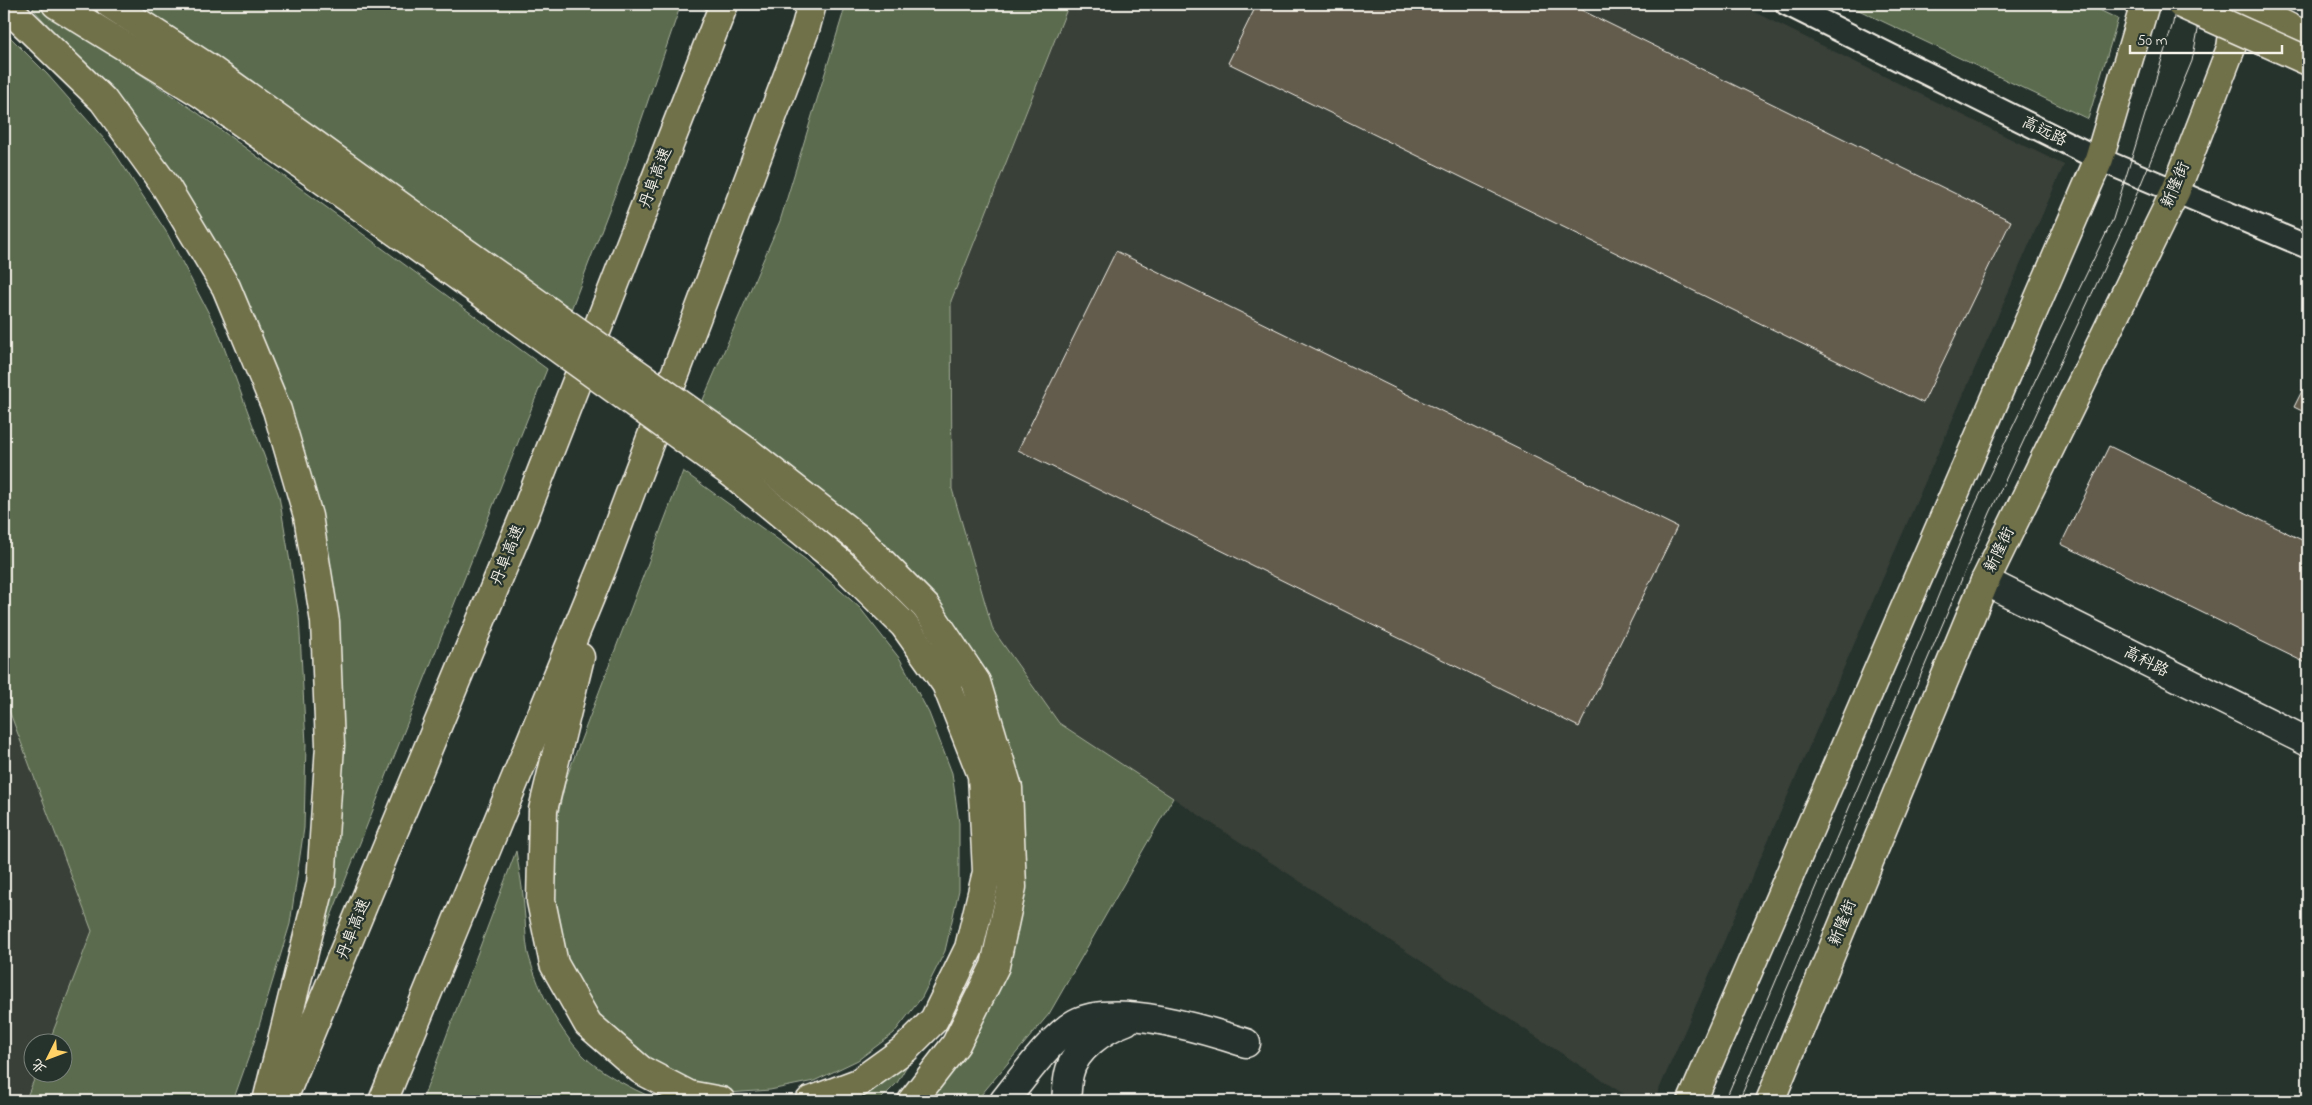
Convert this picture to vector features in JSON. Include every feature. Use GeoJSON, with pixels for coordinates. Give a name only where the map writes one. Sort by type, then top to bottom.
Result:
{"type":"FeatureCollection","features":[{"type":"Feature","properties":{"kind":"main road"},"geometry":{"type":"LineString","coordinates":[[4,4],[103,100],[166,187],[226,287],[277,410],[308,516],[325,622],[330,745],[321,883],[267,1101]]}},
{"type":"Feature","properties":{"kind":"main road"},"geometry":{"type":"LineString","coordinates":[[56,4],[202,94],[748,452],[859,539],[926,607],[976,682],[1008,788],[1012,887],[995,966],[956,1044],[912,1101]]}},
{"type":"Feature","properties":{"kind":"main road"},"geometry":{"type":"LineString","coordinates":[[110,4],[210,69],[432,244],[734,475],[843,565],[904,625],[946,684],[982,776],[987,872],[969,948],[934,1020],[906,1049],[858,1083],[810,1101]]}},
{"type":"Feature","properties":{"kind":"main road","name":"丹阜高速"},"geometry":{"type":"LineString","coordinates":[[282,1101],[525,514],[724,4]]}},
{"type":"Feature","properties":{"kind":"main road"},"geometry":{"type":"LineString","coordinates":[[383,1101],[602,568],[805,30],[812,4]]}},
{"type":"Feature","properties":{"kind":"main road"},"geometry":{"type":"LineString","coordinates":[[1692,1101],[2099,159],[2145,4]]}},
{"type":"Feature","properties":{"kind":"main road"},"geometry":{"type":"LineString","coordinates":[[2181,4],[2308,62]]}},
{"type":"Feature","properties":{"kind":"main road","name":"新隆街"},"geometry":{"type":"LineString","coordinates":[[1770,1101],[1985,581],[2176,190],[2230,48],[2237,4]]}},
{"type":"Feature","properties":{"kind":"main road"},"geometry":{"type":"LineString","coordinates":[[2242,4],[2308,37]]}},
{"type":"Feature","properties":{"kind":"main road"},"geometry":{"type":"LineString","coordinates":[[602,568],[543,810],[542,901],[554,964],[588,1024],[640,1070],[689,1095],[721,1101]]}},
{"type":"Feature","properties":{"kind":"main road","name":"高科路"},"geometry":{"type":"LineString","coordinates":[[1985,581],[2308,742]]}},
{"type":"Feature","properties":{"kind":"main road"},"geometry":{"type":"LineString","coordinates":[[1004,1101],[1057,1039],[1076,1023],[1101,1017],[1135,1018],[1196,1027],[1246,1043]]}},
{"type":"Feature","properties":{"kind":"main road"},"geometry":{"type":"LineString","coordinates":[[1066,1101],[1069,1072],[1084,1048],[1106,1028],[1135,1018]]}},
{"type":"Feature","properties":{"kind":"street","name":"高远路"},"geometry":{"type":"LineString","coordinates":[[1787,4],[2099,159],[2308,247]]}},
{"type":"Feature","properties":{"kind":"shaded area"},"geometry":{"type":"Polygon","coordinates":[[[1069,4],[1738,4],[2064,165],[1654,1101],[1634,1101],[1059,723],[993,630],[952,489],[951,301],[1069,4]]]}},
{"type":"Feature","properties":{"kind":"shaded area"},"geometry":{"type":"Polygon","coordinates":[[[4,697],[92,931],[53,1032],[22,1032],[22,1082],[33,1082],[25,1101],[4,1101],[4,697]]]}},
{"type":"Feature","properties":{"kind":"green space"},"geometry":{"type":"Polygon","coordinates":[[[36,4],[195,111],[547,369],[328,924],[315,950],[340,756],[289,425],[90,72],[33,9],[36,4]]]}},
{"type":"Feature","properties":{"kind":"green space"},"geometry":{"type":"Polygon","coordinates":[[[132,4],[681,4],[625,168],[569,315],[317,127],[132,4]]]}},
{"type":"Feature","properties":{"kind":"green space"},"geometry":{"type":"Polygon","coordinates":[[[846,4],[1069,4],[951,301],[952,489],[993,630],[1059,723],[1173,798],[1049,1014],[976,1101],[926,1101],[984,1008],[1014,801],[935,607],[699,409],[780,221],[846,4]]]}},
{"type":"Feature","properties":{"kind":"green space"},"geometry":{"type":"Polygon","coordinates":[[[1846,4],[2087,4],[2118,19],[2088,119],[1846,4]]]}},
{"type":"Feature","properties":{"kind":"green space"},"geometry":{"type":"Polygon","coordinates":[[[4,31],[47,74],[111,147],[167,233],[218,331],[279,496],[299,616],[306,744],[304,828],[290,924],[255,1039],[233,1101],[25,1101],[33,1082],[72,1082],[72,1032],[53,1032],[92,931],[4,697],[4,31]]]}},
{"type":"Feature","properties":{"kind":"green space"},"geometry":{"type":"Polygon","coordinates":[[[683,471],[805,559],[860,608],[900,659],[929,713],[952,773],[959,823],[959,890],[945,951],[922,997],[894,1033],[858,1060],[814,1081],[770,1090],[729,1093],[687,1082],[650,1065],[586,1005],[559,943],[551,904],[554,832],[566,779],[683,471]]]}},
{"type":"Feature","properties":{"kind":"green space"},"geometry":{"type":"Polygon","coordinates":[[[516,851],[523,893],[528,953],[538,984],[554,1016],[574,1045],[597,1067],[628,1086],[661,1101],[422,1101],[516,851]]]}},
{"type":"Feature","properties":{"kind":"green space"},"geometry":{"type":"Polygon","coordinates":[[[913,1055],[897,1083],[879,1101],[842,1101],[913,1055]]]}},
{"type":"Feature","properties":{"kind":"building"},"geometry":{"type":"Polygon","coordinates":[[[1257,4],[1569,4],[2011,221],[1923,403],[1228,63],[1257,4]]]}},
{"type":"Feature","properties":{"kind":"building"},"geometry":{"type":"Polygon","coordinates":[[[1116,251],[1677,527],[1579,727],[1018,450],[1116,251]]]}},
{"type":"Feature","properties":{"kind":"building"},"geometry":{"type":"Polygon","coordinates":[[[2308,379],[2308,414],[2294,407],[2308,379]]]}},
{"type":"Feature","properties":{"kind":"building"},"geometry":{"type":"Polygon","coordinates":[[[2109,446],[2308,543],[2308,664],[2061,544],[2109,446]]]}},
{"type":"Feature","properties":{"kind":"tram line"},"geometry":{"type":"LineString","coordinates":[[1725,1101],[1924,631],[1975,505],[2113,219],[2173,23],[2176,4]]}},
{"type":"Feature","properties":{"kind":"tram line"},"geometry":{"type":"LineString","coordinates":[[1739,1101],[1990,513],[2123,227],[2192,61],[2203,4]]}}]}
